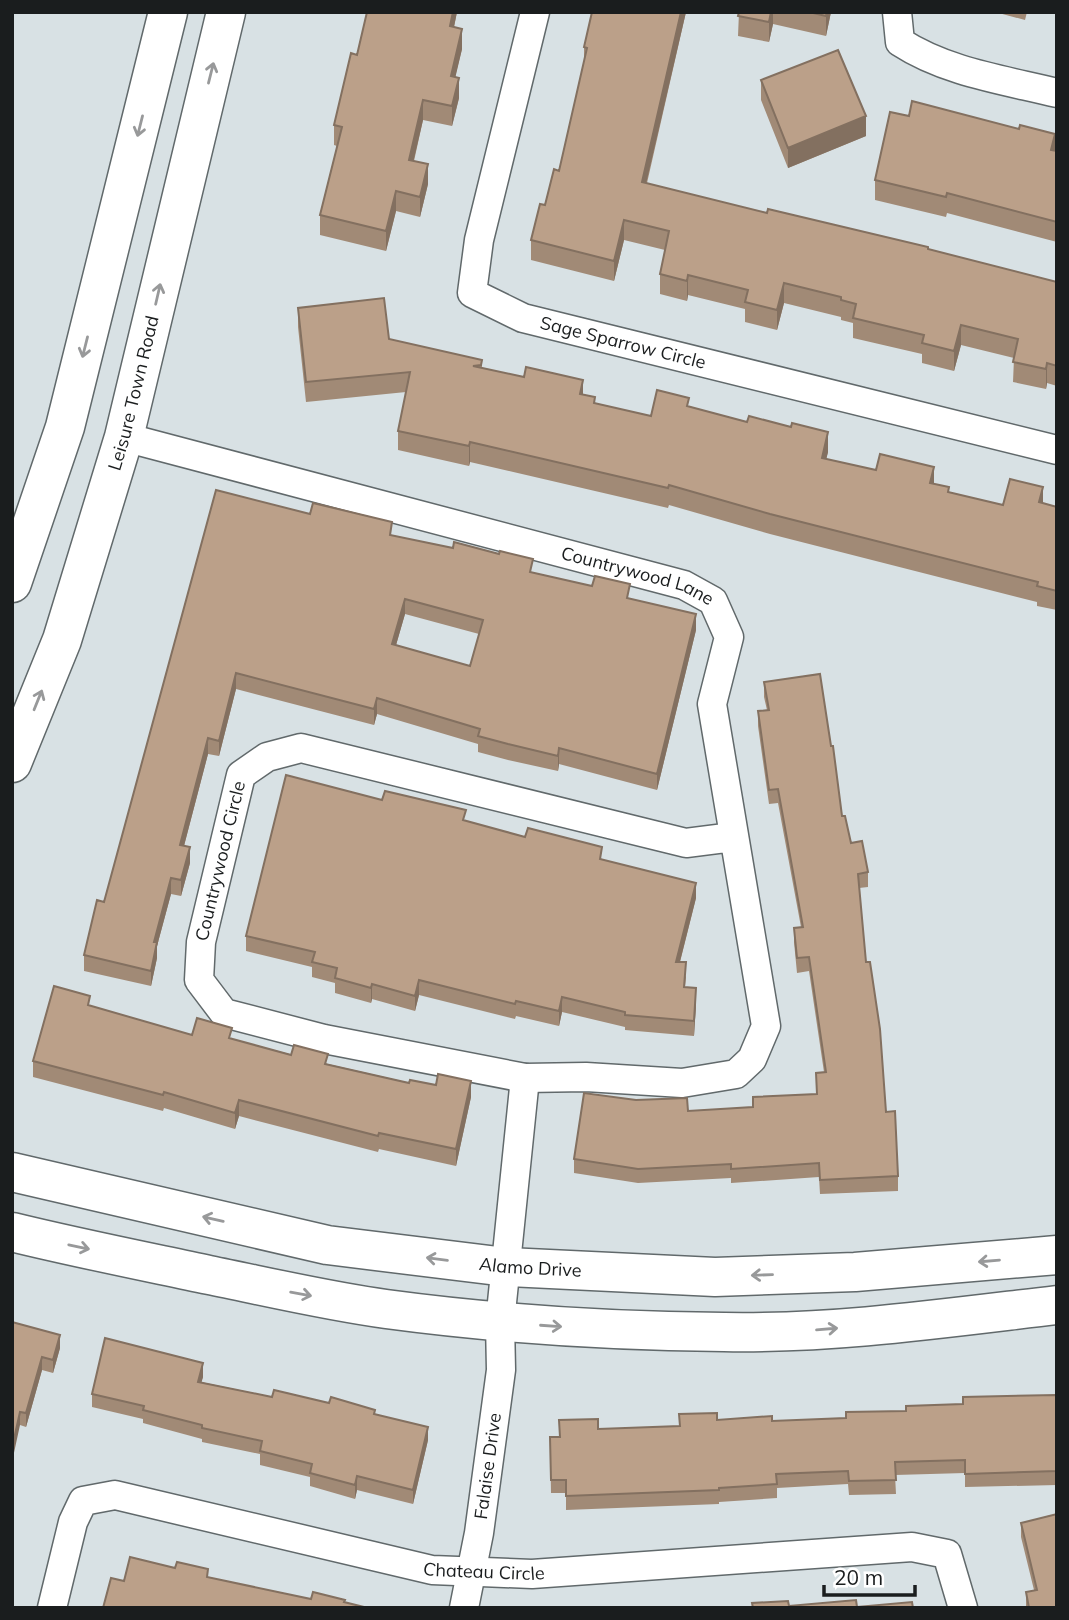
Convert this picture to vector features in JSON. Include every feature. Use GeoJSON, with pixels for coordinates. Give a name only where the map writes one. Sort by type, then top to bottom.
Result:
{"type":"FeatureCollection","features":[{"type":"Feature","properties":{"kind":"main road"},"geometry":{"type":"LineString","coordinates":[[12,583],[65,427],[169,12]]}},
{"type":"Feature","properties":{"kind":"main road","name":"Leisure Town Road"},"geometry":{"type":"LineString","coordinates":[[12,763],[62,640],[124,437],[226,12]]}},
{"type":"Feature","properties":{"kind":"main road","name":"Alamo Drive"},"geometry":{"type":"LineString","coordinates":[[12,1172],[327,1245],[506,1267],[715,1277],[855,1272],[1057,1255]]}},
{"type":"Feature","properties":{"kind":"main road"},"geometry":{"type":"LineString","coordinates":[[12,1232],[274,1289],[383,1309],[574,1328],[726,1332],[815,1330],[924,1321],[1057,1305]]}},
{"type":"Feature","properties":{"kind":"street","name":"Sage Sparrow Circle"},"geometry":{"type":"LineString","coordinates":[[535,12],[479,240],[472,293],[523,318],[1057,450]]}},
{"type":"Feature","properties":{"kind":"street"},"geometry":{"type":"LineString","coordinates":[[897,12],[900,42],[921,56],[945,65],[1057,93]]}},
{"type":"Feature","properties":{"kind":"street","name":"Countrywood Lane"},"geometry":{"type":"LineString","coordinates":[[124,437],[684,585],[713,601],[729,636],[712,704],[766,1026],[752,1059],[736,1074],[682,1083],[586,1077],[525,1078]]}},
{"type":"Feature","properties":{"kind":"street","name":"Countrywood Circle"},"geometry":{"type":"LineString","coordinates":[[525,1078],[324,1039],[224,1013],[198,980],[201,942],[241,775],[267,757],[301,748],[686,844],[733,837]]}},
{"type":"Feature","properties":{"kind":"street","name":"Falaise Drive"},"geometry":{"type":"LineString","coordinates":[[464,1608],[472,1572],[501,1370],[500,1322],[525,1078]]}},
{"type":"Feature","properties":{"kind":"street","name":"Chateau Circle"},"geometry":{"type":"LineString","coordinates":[[52,1608],[72,1522],[83,1501],[115,1495],[423,1569],[545,1573],[912,1547],[947,1554],[962,1608]]}},
{"type":"Feature","properties":{"kind":"building"},"geometry":{"type":"Polygon","coordinates":[[[367,12],[453,12],[450,26],[462,29],[451,76],[459,78],[452,106],[423,100],[409,160],[428,164],[420,197],[396,191],[386,231],[320,215],[342,127],[334,125],[351,53],[357,55],[367,12]]]}},
{"type":"Feature","properties":{"kind":"building"},"geometry":{"type":"Polygon","coordinates":[[[592,12],[681,12],[642,182],[767,213],[768,209],[928,247],[1057,282],[1057,366],[1047,363],[1046,369],[1013,362],[1018,339],[961,325],[954,351],[922,343],[924,335],[853,318],[856,304],[841,300],[841,297],[784,283],[777,310],[745,302],[748,290],[688,275],[687,281],[660,274],[669,231],[624,220],[614,261],[531,240],[540,204],[545,205],[554,169],[559,171],[587,48],[584,47],[592,12]]]}},
{"type":"Feature","properties":{"kind":"building"},"geometry":{"type":"Polygon","coordinates":[[[739,12],[771,12],[769,22],[738,16],[739,12]]]}},
{"type":"Feature","properties":{"kind":"building"},"geometry":{"type":"Polygon","coordinates":[[[809,12],[827,12],[826,16],[809,12]]]}},
{"type":"Feature","properties":{"kind":"building"},"geometry":{"type":"Polygon","coordinates":[[[838,50],[866,116],[788,148],[761,80],[838,50]]]}},
{"type":"Feature","properties":{"kind":"building"},"geometry":{"type":"Polygon","coordinates":[[[912,101],[1019,129],[1020,125],[1055,134],[1051,150],[1057,151],[1057,222],[947,193],[946,197],[875,180],[890,112],[909,116],[912,101]]]}},
{"type":"Feature","properties":{"kind":"building"},"geometry":{"type":"Polygon","coordinates":[[[384,298],[389,339],[482,360],[481,365],[473,366],[524,377],[526,367],[583,380],[580,394],[595,397],[594,403],[651,416],[657,390],[689,398],[687,406],[747,422],[749,416],[791,427],[792,423],[828,432],[822,458],[876,470],[880,454],[934,467],[930,483],[949,487],[948,492],[1003,505],[1010,479],[1043,487],[1039,502],[1057,507],[1057,591],[1037,586],[1038,582],[770,514],[669,485],[668,488],[470,442],[469,446],[398,431],[410,372],[306,382],[298,308],[384,298]]]}},
{"type":"Feature","properties":{"kind":"building"},"geometry":{"type":"Polygon","coordinates":[[[216,490],[310,514],[313,503],[392,522],[390,535],[453,548],[454,542],[499,554],[500,551],[533,559],[530,572],[592,586],[595,576],[630,584],[627,598],[696,614],[657,774],[559,748],[558,756],[478,736],[480,729],[377,698],[374,709],[236,673],[219,741],[208,738],[180,845],[190,847],[181,880],[171,878],[154,942],[157,942],[151,971],[84,955],[97,900],[104,902],[216,490]],[[405,599],[392,644],[470,666],[483,620],[405,599]]]}},
{"type":"Feature","properties":{"kind":"building"},"geometry":{"type":"Polygon","coordinates":[[[820,674],[842,816],[845,816],[851,843],[862,841],[868,872],[858,874],[866,962],[870,962],[880,1029],[886,1112],[895,1111],[898,1176],[820,1180],[819,1163],[731,1169],[731,1164],[638,1169],[574,1159],[584,1093],[636,1100],[687,1098],[688,1111],[753,1107],[753,1097],[817,1094],[816,1073],[826,1072],[809,957],[797,958],[794,928],[803,927],[778,789],[769,790],[758,711],[769,710],[764,682],[820,674]]]}},
{"type":"Feature","properties":{"kind":"building"},"geometry":{"type":"Polygon","coordinates":[[[286,775],[382,800],[385,791],[466,810],[463,820],[525,837],[528,828],[602,847],[600,859],[696,883],[676,962],[686,962],[684,987],[696,988],[694,1021],[625,1015],[625,1012],[562,997],[559,1011],[516,1001],[515,1004],[419,980],[415,996],[372,984],[371,988],[335,978],[337,968],[312,962],[315,952],[246,936],[286,775]]]}},
{"type":"Feature","properties":{"kind":"building"},"geometry":{"type":"Polygon","coordinates":[[[54,986],[90,996],[88,1005],[192,1035],[197,1018],[232,1028],[229,1038],[291,1055],[294,1045],[328,1054],[325,1064],[409,1083],[410,1080],[436,1085],[438,1074],[471,1081],[456,1149],[379,1133],[378,1136],[239,1100],[235,1113],[164,1092],[163,1095],[33,1061],[54,986]]]}},
{"type":"Feature","properties":{"kind":"building"},"geometry":{"type":"Polygon","coordinates":[[[12,1322],[60,1335],[53,1360],[42,1357],[26,1413],[20,1412],[12,1448],[12,1322]]]}},
{"type":"Feature","properties":{"kind":"building"},"geometry":{"type":"Polygon","coordinates":[[[105,1338],[203,1363],[198,1382],[272,1397],[274,1390],[329,1403],[331,1397],[375,1410],[374,1414],[428,1427],[413,1490],[357,1476],[355,1485],[310,1473],[312,1464],[260,1451],[262,1441],[202,1428],[202,1425],[143,1410],[144,1406],[92,1394],[105,1338]]]}},
{"type":"Feature","properties":{"kind":"building"},"geometry":{"type":"Polygon","coordinates":[[[1056,1395],[1057,1471],[965,1474],[965,1460],[895,1462],[896,1480],[849,1481],[848,1471],[776,1474],[777,1484],[719,1490],[566,1496],[566,1480],[551,1480],[550,1437],[560,1437],[559,1420],[598,1419],[598,1429],[680,1426],[679,1414],[717,1413],[717,1420],[772,1416],[772,1421],[846,1418],[846,1412],[906,1411],[906,1406],[963,1404],[963,1397],[1056,1395]]]}},
{"type":"Feature","properties":{"kind":"building"},"geometry":{"type":"Polygon","coordinates":[[[1057,1514],[1057,1608],[1029,1608],[1026,1592],[1037,1590],[1021,1523],[1057,1514]]]}},
{"type":"Feature","properties":{"kind":"building"},"geometry":{"type":"Polygon","coordinates":[[[130,1557],[175,1568],[177,1562],[208,1569],[207,1577],[311,1599],[313,1592],[368,1608],[103,1608],[111,1578],[124,1581],[130,1557]]]}},
{"type":"Feature","properties":{"kind":"building"},"geometry":{"type":"Polygon","coordinates":[[[856,1600],[857,1607],[912,1602],[913,1608],[753,1608],[752,1603],[788,1601],[789,1606],[856,1600]]]}}]}
